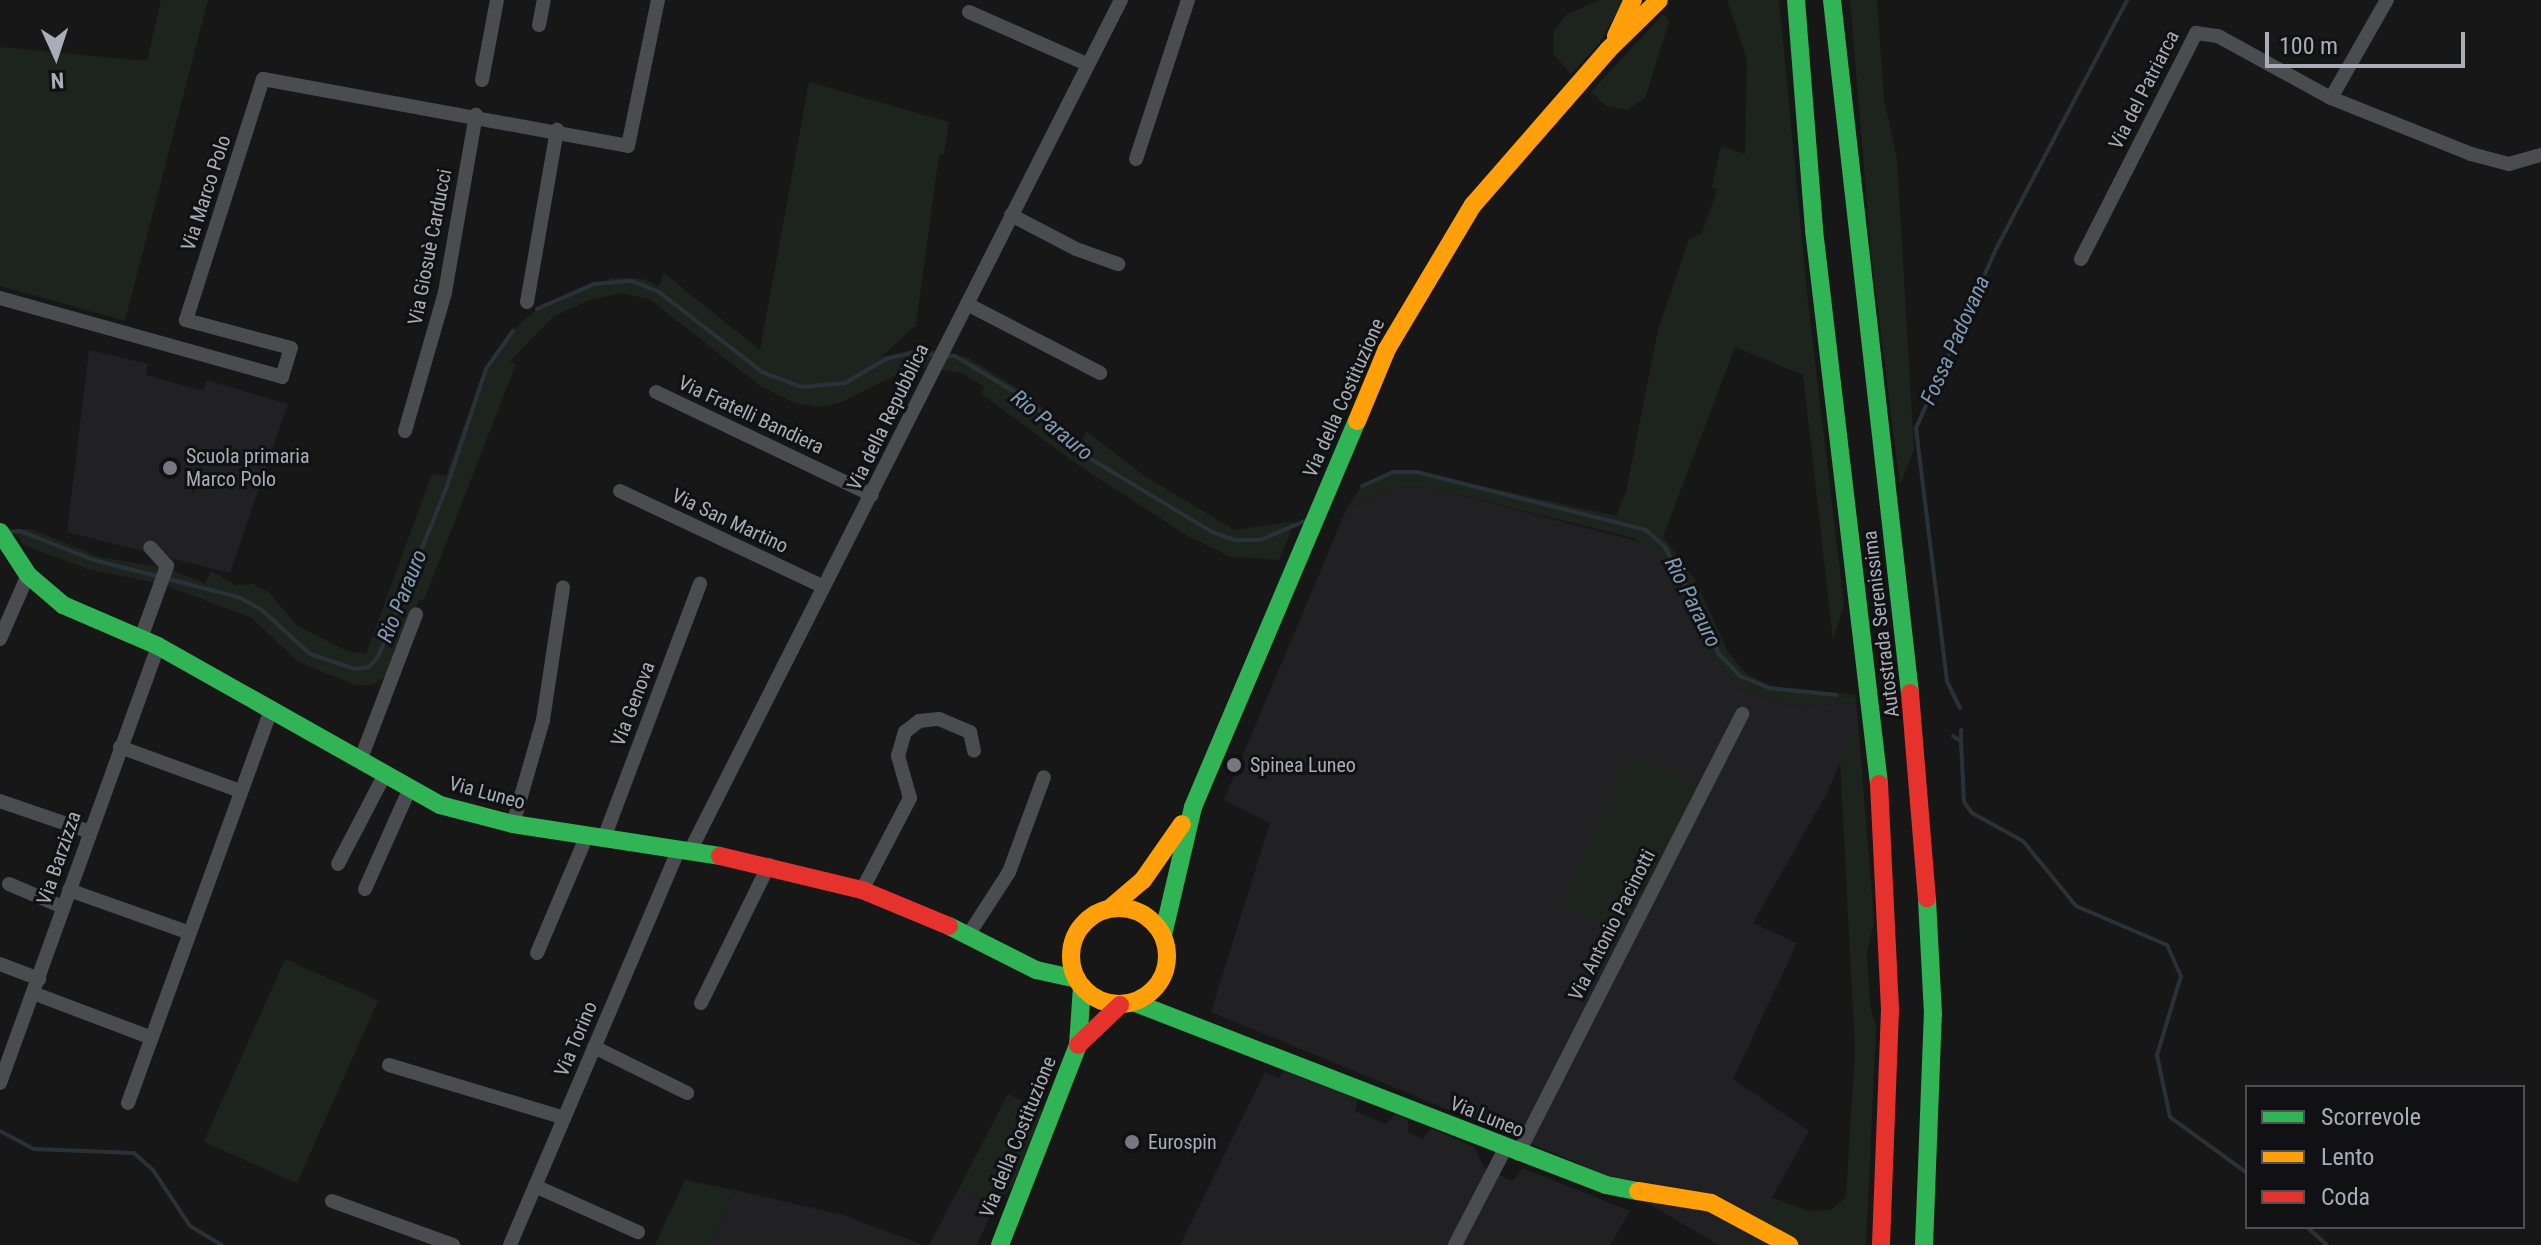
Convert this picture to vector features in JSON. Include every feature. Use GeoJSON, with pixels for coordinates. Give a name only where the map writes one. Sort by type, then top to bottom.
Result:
{"type":"FeatureCollection","features":[{"type":"Feature","properties":{"kind":"main road"},"geometry":{"type":"LineString","coordinates":[[1608,50],[1633,0]]}},
{"type":"Feature","properties":{"kind":"main road"},"geometry":{"type":"LineString","coordinates":[[1608,50],[1659,0]]}},
{"type":"Feature","properties":{"kind":"main road","name":"Autostrada Serenissima"},"geometry":{"type":"LineString","coordinates":[[1796,0],[1814,230],[1881,802],[1890,1010],[1881,1245]]}},
{"type":"Feature","properties":{"kind":"main road","name":"Autostrada Serenissima"},"geometry":{"type":"LineString","coordinates":[[1832,0],[1923,807],[1933,1014],[1924,1245]]}},
{"type":"Feature","properties":{"kind":"main road","name":"Via della Costituzione"},"geometry":{"type":"LineString","coordinates":[[1163,935],[1193,807],[1361,407],[1416,295],[1473,205],[1608,50]]}},
{"type":"Feature","properties":{"kind":"main road","name":"Via Luneo"},"geometry":{"type":"LineString","coordinates":[[5,539],[28,575],[63,605],[149,642],[360,761],[465,814],[769,865],[862,890],[911,906],[1023,963],[1079,983]]}},
{"type":"Feature","properties":{"kind":"main road","name":"Via della Costituzione"},"geometry":{"type":"LineString","coordinates":[[1110,908],[1159,860],[1193,807]]}},
{"type":"Feature","properties":{"kind":"main road"},"geometry":{"type":"LineString","coordinates":[[1023,963],[1053,963],[1071,951],[1083,923],[1110,908],[1141,913],[1163,935],[1167,950],[1162,977],[1171,1013]]}},
{"type":"Feature","properties":{"kind":"main road"},"geometry":{"type":"LineString","coordinates":[[1071,951],[1079,983],[1096,998],[1126,1003],[1150,993],[1162,977]]}},
{"type":"Feature","properties":{"kind":"main road","name":"Via della Costituzione"},"geometry":{"type":"LineString","coordinates":[[1000,1245],[1078,1045],[1079,983]]}},
{"type":"Feature","properties":{"kind":"main road","name":"Via della Costituzione"},"geometry":{"type":"LineString","coordinates":[[1078,1045],[1126,1003]]}},
{"type":"Feature","properties":{"kind":"main road","name":"Via Luneo"},"geometry":{"type":"LineString","coordinates":[[1126,1003],[1171,1013],[1512,1151],[1613,1187],[1711,1203],[1789,1245]]}},
{"type":"Feature","properties":{"kind":"street"},"geometry":{"type":"LineString","coordinates":[[482,80],[497,0]]}},
{"type":"Feature","properties":{"kind":"street"},"geometry":{"type":"LineString","coordinates":[[539,25],[544,0]]}},
{"type":"Feature","properties":{"kind":"street"},"geometry":{"type":"LineString","coordinates":[[476,115],[628,146],[658,0]]}},
{"type":"Feature","properties":{"kind":"street","name":"Via della Repubblica"},"geometry":{"type":"LineString","coordinates":[[685,850],[872,495],[1121,0]]}},
{"type":"Feature","properties":{"kind":"street"},"geometry":{"type":"LineString","coordinates":[[1136,159],[1188,0]]}},
{"type":"Feature","properties":{"kind":"street"},"geometry":{"type":"LineString","coordinates":[[2331,98],[2387,0]]}},
{"type":"Feature","properties":{"kind":"street"},"geometry":{"type":"LineString","coordinates":[[969,12],[1087,64]]}},
{"type":"Feature","properties":{"kind":"street","name":"Via del Patriarca"},"geometry":{"type":"LineString","coordinates":[[2081,259],[2196,33],[2218,36],[2331,98],[2492,161],[2509,164],[2541,155]]}},
{"type":"Feature","properties":{"kind":"street","name":"Via Marco Polo"},"geometry":{"type":"LineString","coordinates":[[177,346],[263,79],[476,115]]}},
{"type":"Feature","properties":{"kind":"street","name":"Via Giosuè Carducci"},"geometry":{"type":"LineString","coordinates":[[405,431],[445,292],[476,115]]}},
{"type":"Feature","properties":{"kind":"street"},"geometry":{"type":"LineString","coordinates":[[527,302],[557,130]]}},
{"type":"Feature","properties":{"kind":"street"},"geometry":{"type":"LineString","coordinates":[[1011,215],[1076,249],[1118,264]]}},
{"type":"Feature","properties":{"kind":"street"},"geometry":{"type":"LineString","coordinates":[[0,298],[282,377],[291,348],[186,320]]}},
{"type":"Feature","properties":{"kind":"street"},"geometry":{"type":"LineString","coordinates":[[967,304],[1100,373]]}},
{"type":"Feature","properties":{"kind":"street","name":"Via Fratelli Bandiera"},"geometry":{"type":"LineString","coordinates":[[656,392],[872,495]]}},
{"type":"Feature","properties":{"kind":"street","name":"Via San Martino"},"geometry":{"type":"LineString","coordinates":[[620,491],[824,587]]}},
{"type":"Feature","properties":{"kind":"street","name":"Via Barzizza"},"geometry":{"type":"LineString","coordinates":[[0,1083],[6,1054],[36,986],[120,747],[164,574],[150,547]]}},
{"type":"Feature","properties":{"kind":"street"},"geometry":{"type":"LineString","coordinates":[[0,639],[28,575]]}},
{"type":"Feature","properties":{"kind":"street","name":"Via Genova"},"geometry":{"type":"LineString","coordinates":[[537,953],[595,836],[700,584]]}},
{"type":"Feature","properties":{"kind":"street"},"geometry":{"type":"LineString","coordinates":[[513,824],[543,720],[563,587]]}},
{"type":"Feature","properties":{"kind":"street"},"geometry":{"type":"LineString","coordinates":[[360,761],[416,614]]}},
{"type":"Feature","properties":{"kind":"street"},"geometry":{"type":"LineString","coordinates":[[128,1103],[271,710]]}},
{"type":"Feature","properties":{"kind":"street","name":"Via Antonio Pacinotti"},"geometry":{"type":"LineString","coordinates":[[1455,1245],[1512,1151],[1742,714]]}},
{"type":"Feature","properties":{"kind":"street"},"geometry":{"type":"LineString","coordinates":[[862,890],[910,798],[898,756],[905,732],[919,721],[939,719],[970,732],[974,751]]}},
{"type":"Feature","properties":{"kind":"street"},"geometry":{"type":"LineString","coordinates":[[120,747],[240,791]]}},
{"type":"Feature","properties":{"kind":"street"},"geometry":{"type":"LineString","coordinates":[[338,864],[385,774]]}},
{"type":"Feature","properties":{"kind":"street"},"geometry":{"type":"LineString","coordinates":[[967,937],[1009,872],[1044,777]]}},
{"type":"Feature","properties":{"kind":"street"},"geometry":{"type":"LineString","coordinates":[[365,889],[410,788]]}},
{"type":"Feature","properties":{"kind":"street"},"geometry":{"type":"LineString","coordinates":[[0,801],[90,832]]}},
{"type":"Feature","properties":{"kind":"street","name":"Via Torino"},"geometry":{"type":"LineString","coordinates":[[510,1245],[594,1047],[685,850]]}},
{"type":"Feature","properties":{"kind":"street"},"geometry":{"type":"LineString","coordinates":[[701,1003],[769,865]]}},
{"type":"Feature","properties":{"kind":"street"},"geometry":{"type":"LineString","coordinates":[[9,884],[63,907]]}},
{"type":"Feature","properties":{"kind":"street"},"geometry":{"type":"LineString","coordinates":[[69,890],[190,933]]}},
{"type":"Feature","properties":{"kind":"street"},"geometry":{"type":"LineString","coordinates":[[0,964],[36,986],[152,1038]]}},
{"type":"Feature","properties":{"kind":"street"},"geometry":{"type":"LineString","coordinates":[[594,1047],[687,1093]]}},
{"type":"Feature","properties":{"kind":"street"},"geometry":{"type":"LineString","coordinates":[[389,1065],[564,1118]]}},
{"type":"Feature","properties":{"kind":"street"},"geometry":{"type":"LineString","coordinates":[[535,1186],[638,1232]]}},
{"type":"Feature","properties":{"kind":"street"},"geometry":{"type":"LineString","coordinates":[[332,1201],[453,1245]]}},
{"type":"Feature","properties":{"kind":"shaded area"},"geometry":{"type":"Polygon","coordinates":[[[161,0],[208,0],[125,321],[0,286],[0,47],[147,61],[161,0]]]}},
{"type":"Feature","properties":{"kind":"shaded area"},"geometry":{"type":"Polygon","coordinates":[[[1599,0],[1624,0],[1599,44],[1571,74],[1553,53],[1554,31],[1566,15],[1599,0]]]}},
{"type":"Feature","properties":{"kind":"shaded area"},"geometry":{"type":"Polygon","coordinates":[[[1727,0],[1779,0],[1808,302],[1844,605],[1833,640],[1803,375],[1735,347],[1663,537],[1695,580],[1728,652],[1745,672],[1770,686],[1855,695],[1856,703],[1794,706],[1742,690],[1714,660],[1665,562],[1634,538],[1427,487],[1395,488],[1347,508],[1363,484],[1410,470],[1616,516],[1626,492],[1658,330],[1689,239],[1702,233],[1717,190],[1712,187],[1721,146],[1745,154],[1747,60],[1727,0]]]}},
{"type":"Feature","properties":{"kind":"shaded area"},"geometry":{"type":"Polygon","coordinates":[[[1850,0],[1877,0],[1884,99],[1897,159],[1914,450],[1900,485],[1872,264],[1850,0]]]}},
{"type":"Feature","properties":{"kind":"shaded area"},"geometry":{"type":"Polygon","coordinates":[[[1663,14],[1669,21],[1645,98],[1628,110],[1606,106],[1591,92],[1663,14]]]}},
{"type":"Feature","properties":{"kind":"shaded area"},"geometry":{"type":"Polygon","coordinates":[[[809,82],[949,122],[944,154],[939,155],[916,325],[881,357],[923,348],[969,358],[1028,395],[1082,442],[1086,431],[1143,475],[1235,530],[1295,521],[1279,560],[1231,557],[1188,536],[1081,467],[981,394],[984,386],[963,374],[928,367],[906,370],[842,402],[822,407],[795,403],[760,386],[651,300],[623,293],[590,300],[554,316],[510,361],[516,364],[424,600],[419,600],[387,675],[373,685],[355,685],[298,662],[252,618],[162,584],[87,569],[24,545],[13,530],[31,529],[100,557],[166,568],[205,583],[211,571],[236,585],[253,584],[268,592],[298,626],[347,651],[366,654],[432,474],[446,476],[483,373],[510,333],[541,305],[612,278],[643,279],[659,286],[664,273],[760,350],[809,82]]]}},
{"type":"Feature","properties":{"kind":"shaded area","name":"Scuola primaria Marco Polo"},"geometry":{"type":"Polygon","coordinates":[[[89,350],[148,364],[146,375],[203,391],[207,380],[288,404],[230,573],[67,532],[89,350]]]}},
{"type":"Feature","properties":{"kind":"shaded area"},"geometry":{"type":"Polygon","coordinates":[[[1427,487],[1641,542],[1665,562],[1714,660],[1742,690],[1794,706],[1856,703],[1858,722],[1827,793],[1753,923],[1797,943],[1733,1079],[1809,1131],[1745,1245],[1719,1245],[1580,1164],[1211,1012],[1270,823],[1224,800],[1347,508],[1395,488],[1427,487]]]}},
{"type":"Feature","properties":{"kind":"shaded area"},"geometry":{"type":"Polygon","coordinates":[[[1858,722],[1874,921],[1867,954],[1870,1005],[1876,1027],[1866,1245],[1745,1245],[1771,1197],[1809,1211],[1831,1210],[1846,1197],[1855,1050],[1840,759],[1858,722]]]}},
{"type":"Feature","properties":{"kind":"shaded area"},"geometry":{"type":"Polygon","coordinates":[[[1630,753],[1700,786],[1630,936],[1560,903],[1630,753]]]}},
{"type":"Feature","properties":{"kind":"shaded area"},"geometry":{"type":"Polygon","coordinates":[[[285,959],[378,1000],[297,1183],[204,1142],[285,959]]]}},
{"type":"Feature","properties":{"kind":"shaded area"},"geometry":{"type":"Polygon","coordinates":[[[1285,1068],[1358,1097],[1355,1111],[1386,1124],[1395,1114],[1408,1119],[1408,1133],[1423,1139],[1431,1128],[1474,1147],[1484,1168],[1512,1181],[1523,1168],[1630,1211],[1610,1245],[1180,1245],[1265,1072],[1279,1078],[1285,1068]]]}},
{"type":"Feature","properties":{"kind":"shaded area"},"geometry":{"type":"Polygon","coordinates":[[[1008,1094],[1043,1111],[1012,1187],[995,1205],[959,1188],[1008,1094]]]}},
{"type":"Feature","properties":{"kind":"shaded area"},"geometry":{"type":"Polygon","coordinates":[[[685,1180],[735,1190],[710,1245],[655,1245],[685,1180]]]}},
{"type":"Feature","properties":{"kind":"shaded area"},"geometry":{"type":"Polygon","coordinates":[[[959,1188],[995,1205],[977,1245],[929,1245],[959,1188]]]}},
{"type":"Feature","properties":{"kind":"shaded area"},"geometry":{"type":"Polygon","coordinates":[[[735,1190],[843,1215],[923,1245],[710,1245],[735,1190]]]}},
{"type":"Feature","properties":{"kind":"waterway","name":"Fossa Padovana"},"geometry":{"type":"LineString","coordinates":[[1960,708],[1947,681],[1916,428],[1998,245],[2127,0]]}},
{"type":"Feature","properties":{"kind":"waterway","name":"Rio Parauro"},"geometry":{"type":"LineString","coordinates":[[537,309],[594,284],[632,281],[659,292],[762,372],[802,387],[845,383],[886,359],[910,353],[955,356],[1025,398],[1091,459],[1212,532],[1235,540],[1260,540],[1305,521]]}},
{"type":"Feature","properties":{"kind":"waterway","name":"Rio Parauro"},"geometry":{"type":"LineString","coordinates":[[9,532],[20,531],[94,560],[238,597],[262,610],[310,654],[355,669],[369,667],[378,657],[447,486],[486,369],[513,331]]}},
{"type":"Feature","properties":{"kind":"waterway","name":"Rio Parauro"},"geometry":{"type":"LineString","coordinates":[[1362,486],[1393,472],[1417,472],[1646,530],[1665,547],[1719,654],[1740,676],[1769,688],[1837,695]]}},
{"type":"Feature","properties":{"kind":"waterway","name":"Fossa Padovana"},"geometry":{"type":"LineString","coordinates":[[1961,730],[1961,741]]}},
{"type":"Feature","properties":{"kind":"waterway","name":"Rio Parauro"},"geometry":{"type":"LineString","coordinates":[[1953,736],[1961,741],[1964,802],[1972,813],[2023,841],[2076,906],[2167,945],[2181,976],[2157,1055],[2170,1117],[2245,1172]]}},
{"type":"Feature","properties":{"kind":"waterway"},"geometry":{"type":"LineString","coordinates":[[0,1131],[34,1149],[134,1153],[153,1170],[190,1226],[222,1245]]}},
{"type":"Feature","properties":{"kind":"waterway","name":"Rio Parauro"},"geometry":{"type":"LineString","coordinates":[[2309,1229],[2327,1245]]}},
{"type":"Feature","properties":{"kind":"traffic: fast"},"geometry":{"type":"LineString","coordinates":[[1796,0],[1814,230],[1879,784]]}},
{"type":"Feature","properties":{"kind":"traffic: fast"},"geometry":{"type":"LineString","coordinates":[[1832,0],[1910,693]]}},
{"type":"Feature","properties":{"kind":"traffic: fast"},"geometry":{"type":"LineString","coordinates":[[1163,935],[1193,807],[1357,421]]}},
{"type":"Feature","properties":{"kind":"traffic: fast"},"geometry":{"type":"LineString","coordinates":[[0,532],[28,575],[63,605],[158,646],[440,805],[513,824],[720,856]]}},
{"type":"Feature","properties":{"kind":"traffic: fast"},"geometry":{"type":"LineString","coordinates":[[1924,1245],[1933,1014],[1927,898]]}},
{"type":"Feature","properties":{"kind":"traffic: fast"},"geometry":{"type":"LineString","coordinates":[[949,926],[1036,970],[1077,979]]}},
{"type":"Feature","properties":{"kind":"traffic: fast"},"geometry":{"type":"LineString","coordinates":[[1000,1245],[1078,1045],[1082,986]]}},
{"type":"Feature","properties":{"kind":"traffic: fast"},"geometry":{"type":"LineString","coordinates":[[1133,1002],[1606,1185],[1638,1191]]}},
{"type":"Feature","properties":{"kind":"traffic: slow"},"geometry":{"type":"LineString","coordinates":[[1616,36],[1633,0]]}},
{"type":"Feature","properties":{"kind":"traffic: slow"},"geometry":{"type":"LineString","coordinates":[[1357,421],[1387,349],[1473,205],[1608,50],[1659,0]]}},
{"type":"Feature","properties":{"kind":"traffic: slow"},"geometry":{"type":"LineString","coordinates":[[1110,908],[1143,880],[1182,824]]}},
{"type":"Feature","properties":{"kind":"traffic: slow"},"geometry":{"type":"LineString","coordinates":[[1119,908],[1137,912],[1153,922],[1163,938],[1167,956],[1163,974],[1153,990],[1137,1000],[1119,1004],[1101,1000],[1085,990],[1075,974],[1071,956],[1075,938],[1085,922],[1101,912],[1119,908]]}},
{"type":"Feature","properties":{"kind":"traffic: slow"},"geometry":{"type":"LineString","coordinates":[[1638,1191],[1711,1203],[1789,1245]]}},
{"type":"Feature","properties":{"kind":"traffic: jam"},"geometry":{"type":"LineString","coordinates":[[1910,693],[1927,898]]}},
{"type":"Feature","properties":{"kind":"traffic: jam"},"geometry":{"type":"LineString","coordinates":[[1879,784],[1890,1010],[1881,1245]]}},
{"type":"Feature","properties":{"kind":"traffic: jam"},"geometry":{"type":"LineString","coordinates":[[720,856],[862,890],[949,926]]}},
{"type":"Feature","properties":{"kind":"traffic: jam"},"geometry":{"type":"LineString","coordinates":[[1078,1045],[1120,1005]]}},
{"type":"Feature","properties":{"kind":"place","name":"Scuola primaria Marco Polo"},"geometry":{"type":"Point","coordinates":[170,468]}},
{"type":"Feature","properties":{"kind":"place","name":"Spinea Luneo"},"geometry":{"type":"Point","coordinates":[1234,765]}},
{"type":"Feature","properties":{"kind":"place","name":"Eurospin"},"geometry":{"type":"Point","coordinates":[1132,1142]}}]}
